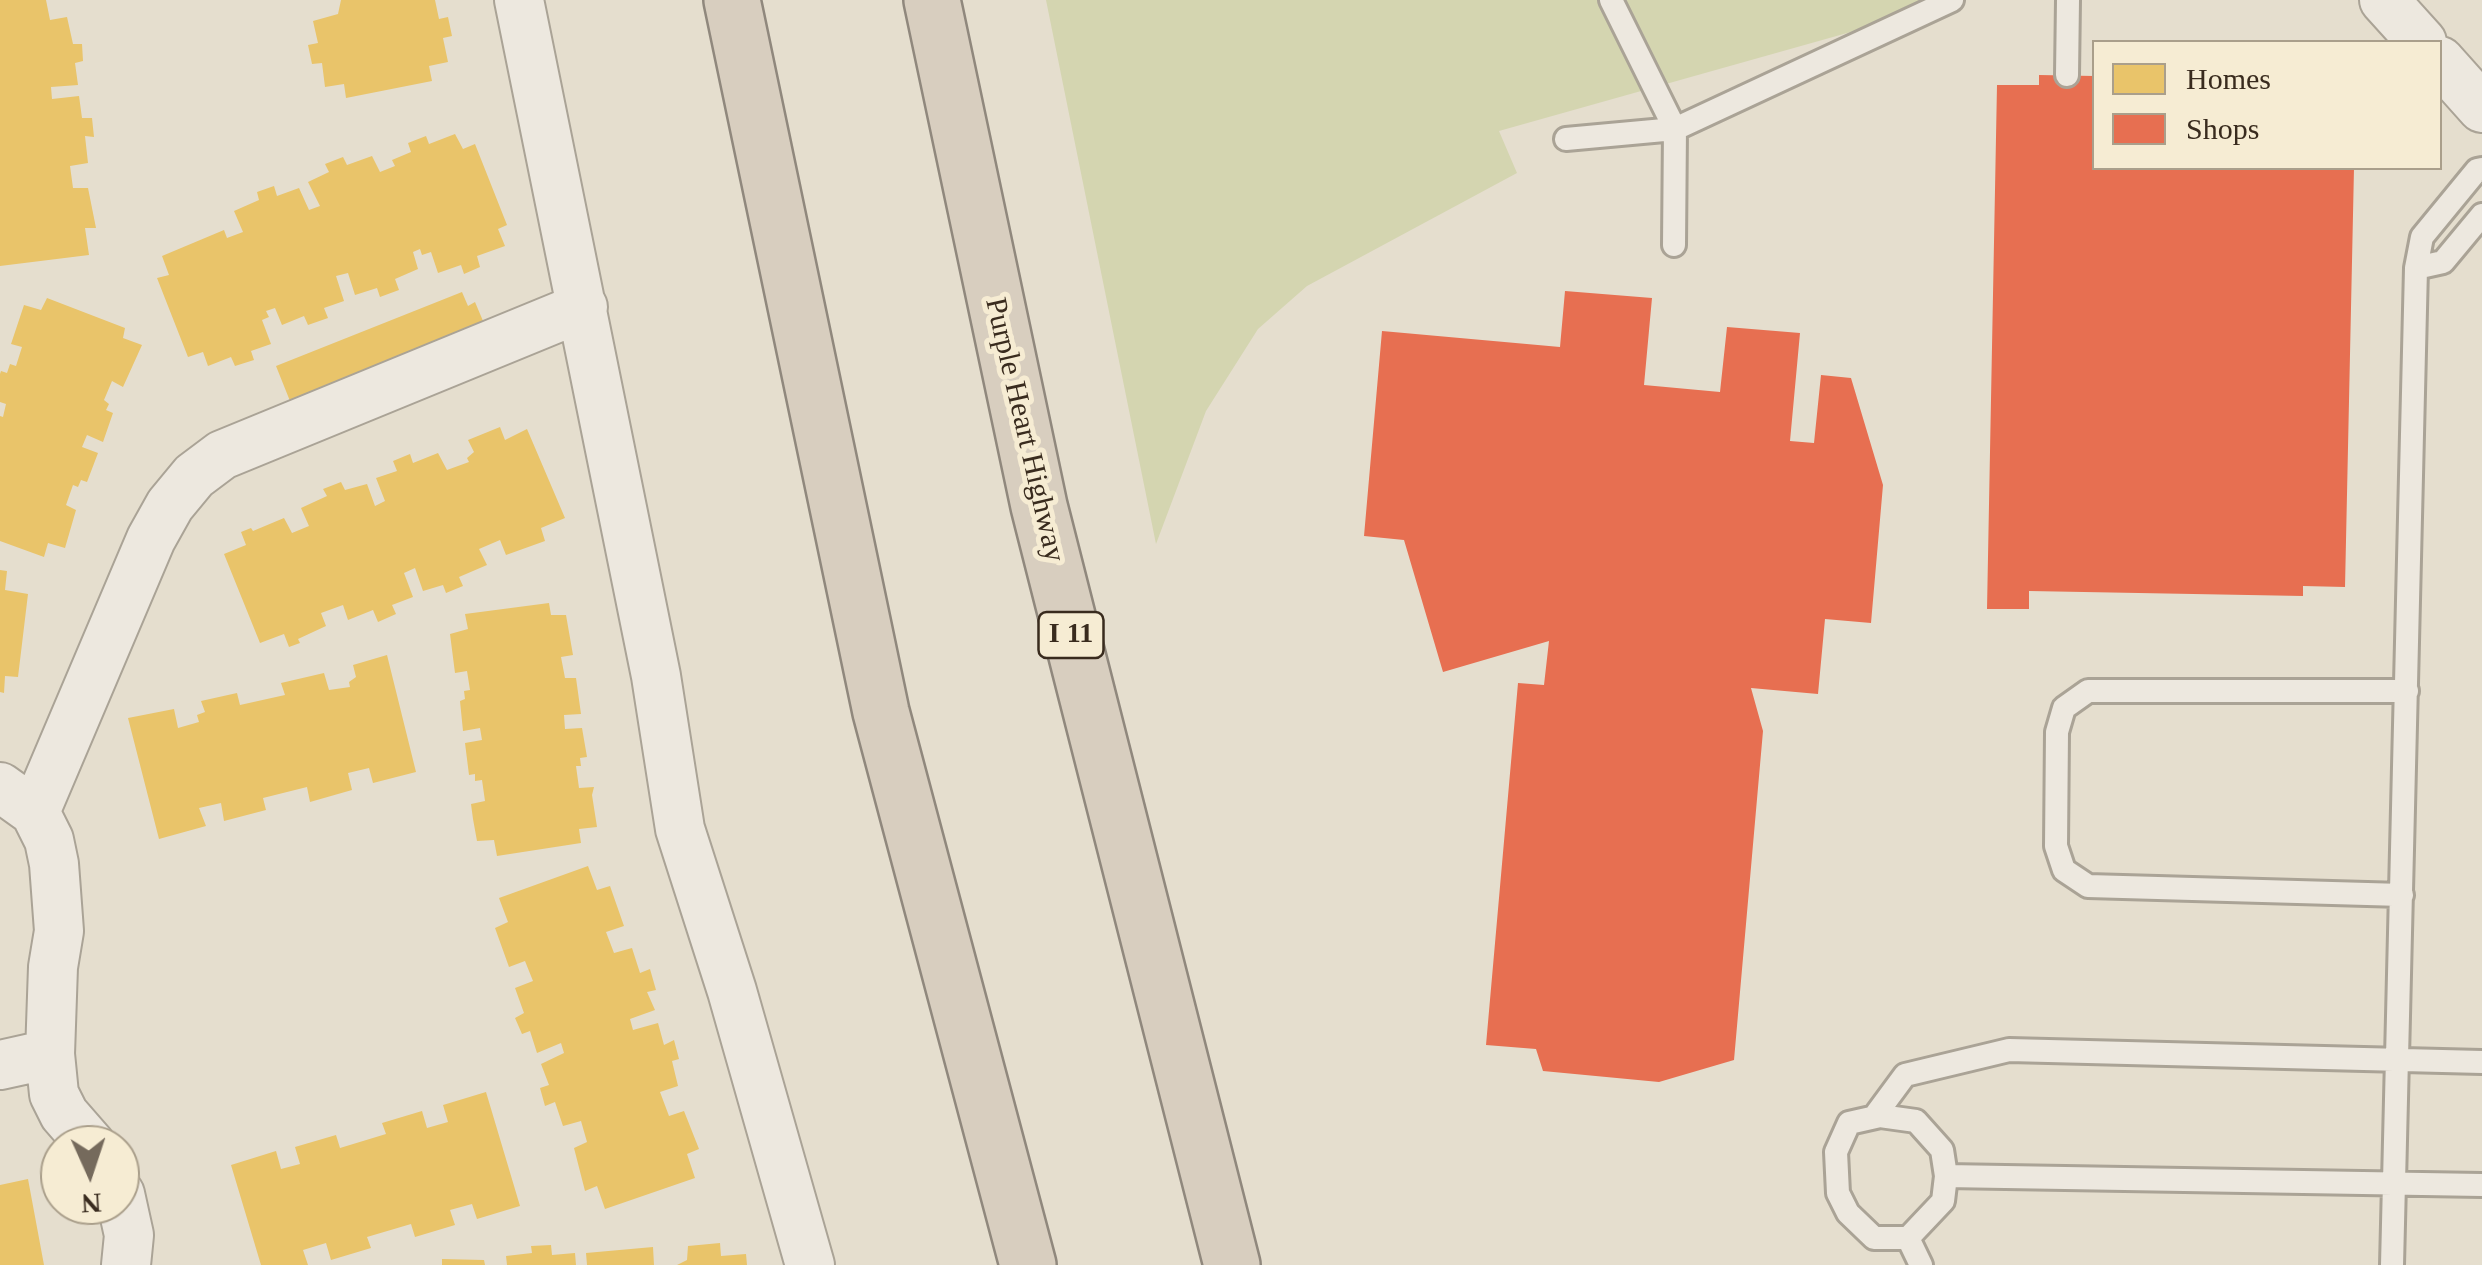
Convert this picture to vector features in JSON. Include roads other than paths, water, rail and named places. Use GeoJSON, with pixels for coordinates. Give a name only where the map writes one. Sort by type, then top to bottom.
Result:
{"type":"FeatureCollection","features":[{"type":"Feature","properties":{"kind":"highway"},"geometry":{"type":"LineString","coordinates":[[732,0],[882,712],[1028,1265]]}},
{"type":"Feature","properties":{"kind":"highway","name":"Purple Heart Highway"},"geometry":{"type":"LineString","coordinates":[[932,0],[1038,506],[1232,1265]]}},
{"type":"Feature","properties":{"kind":"street"},"geometry":{"type":"LineString","coordinates":[[519,0],[656,676],[680,829],[732,991],[810,1265]]}},
{"type":"Feature","properties":{"kind":"street"},"geometry":{"type":"LineString","coordinates":[[2384,0],[2420,40]]}},
{"type":"Feature","properties":{"kind":"street"},"geometry":{"type":"LineString","coordinates":[[2442,63],[2482,108]]}},
{"type":"Feature","properties":{"kind":"street"},"geometry":{"type":"LineString","coordinates":[[74,1125],[54,1094],[50,1054],[53,967],[60,931],[54,864],[49,840],[17,800],[170,505],[194,476],[222,455],[583,306]]}},
{"type":"Feature","properties":{"kind":"street"},"geometry":{"type":"LineString","coordinates":[[0,1066],[50,1054]]}},
{"type":"Feature","properties":{"kind":"street"},"geometry":{"type":"LineString","coordinates":[[126,1225],[126,1265]]}},
{"type":"Feature","properties":{"kind":"lane"},"geometry":{"type":"LineString","coordinates":[[1612,0],[1674,130],[1674,245]]}},
{"type":"Feature","properties":{"kind":"lane"},"geometry":{"type":"LineString","coordinates":[[1566,139],[1674,130],[1952,0]]}},
{"type":"Feature","properties":{"kind":"lane"},"geometry":{"type":"LineString","coordinates":[[2067,75],[2068,0]]}},
{"type":"Feature","properties":{"kind":"lane"},"geometry":{"type":"LineString","coordinates":[[2392,1265],[2416,268],[2422,237],[2477,170],[2482,169]]}},
{"type":"Feature","properties":{"kind":"lane"},"geometry":{"type":"LineString","coordinates":[[2416,268],[2443,262],[2482,215]]}},
{"type":"Feature","properties":{"kind":"lane"},"geometry":{"type":"LineString","coordinates":[[2402,895],[2088,886],[2064,870],[2056,846],[2057,732],[2064,708],[2088,691],[2407,691]]}},
{"type":"Feature","properties":{"kind":"lane"},"geometry":{"type":"LineString","coordinates":[[1874,1118],[1905,1075],[2009,1050],[2482,1062]]}},
{"type":"Feature","properties":{"kind":"lane"},"geometry":{"type":"LineString","coordinates":[[1874,1118],[1916,1121],[1942,1150],[1946,1176],[1943,1201],[1908,1238],[1874,1238],[1848,1213],[1838,1193],[1836,1152],[1849,1123],[1874,1118]]}},
{"type":"Feature","properties":{"kind":"lane"},"geometry":{"type":"LineString","coordinates":[[1946,1176],[2482,1186]]}},
{"type":"Feature","properties":{"kind":"lane"},"geometry":{"type":"LineString","coordinates":[[1908,1238],[1921,1265]]}}]}
